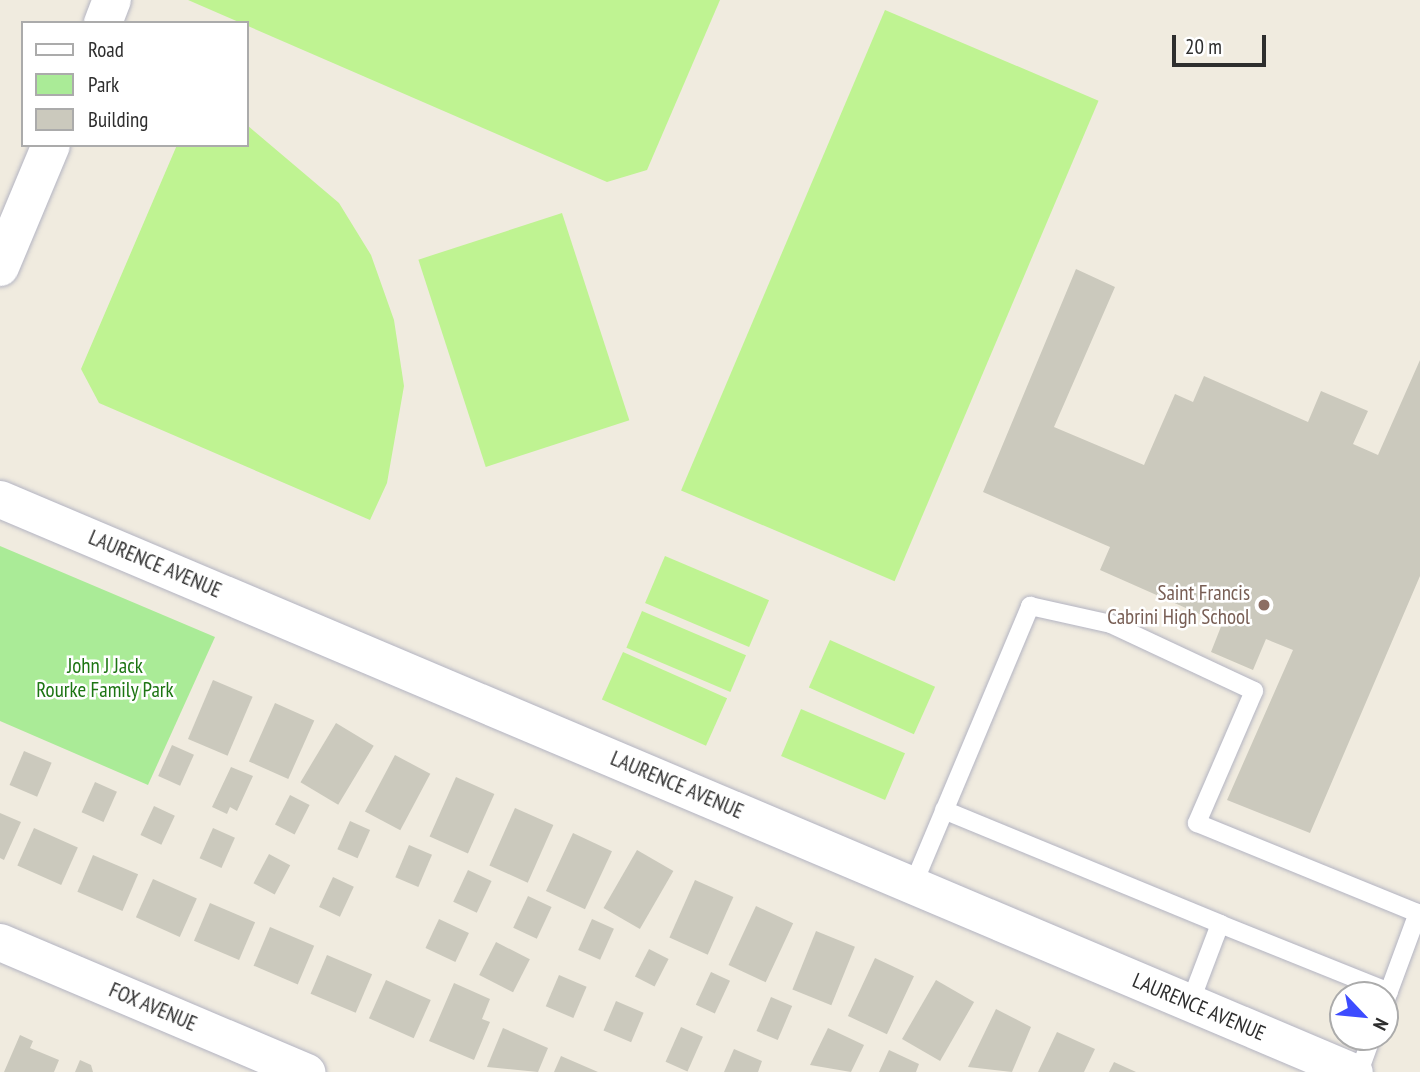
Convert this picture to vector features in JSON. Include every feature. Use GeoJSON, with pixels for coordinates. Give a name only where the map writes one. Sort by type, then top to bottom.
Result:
{"type":"FeatureCollection","features":[{"type":"Feature","properties":{"kind":"street"},"geometry":{"type":"LineString","coordinates":[[104,21],[112,0]]}},
{"type":"Feature","properties":{"kind":"street"},"geometry":{"type":"LineString","coordinates":[[0,267],[8,224],[50,147]]}},
{"type":"Feature","properties":{"kind":"street","name":"LAURENCE AVENUE"},"geometry":{"type":"LineString","coordinates":[[0,499],[1354,1072]]}},
{"type":"Feature","properties":{"kind":"street","name":"FOX AVENUE"},"geometry":{"type":"LineString","coordinates":[[0,942],[307,1072]]}},
{"type":"Feature","properties":{"kind":"lane"},"geometry":{"type":"LineString","coordinates":[[912,885],[1030,606],[1111,624],[1254,691],[1197,823],[1419,913],[1393,981]]}},
{"type":"Feature","properties":{"kind":"lane"},"geometry":{"type":"LineString","coordinates":[[944,810],[1350,981]]}},
{"type":"Feature","properties":{"kind":"lane"},"geometry":{"type":"LineString","coordinates":[[1190,1003],[1220,924]]}},
{"type":"Feature","properties":{"kind":"lane"},"geometry":{"type":"LineString","coordinates":[[1359,1072],[1367,1051]]}},
{"type":"Feature","properties":{"kind":"green space"},"geometry":{"type":"Polygon","coordinates":[[[188,0],[720,0],[647,170],[607,182],[248,26],[248,21],[236,21],[188,0]]]}},
{"type":"Feature","properties":{"kind":"green space"},"geometry":{"type":"Polygon","coordinates":[[[885,10],[1099,101],[895,581],[681,491],[885,10]]]}},
{"type":"Feature","properties":{"kind":"green space"},"geometry":{"type":"Polygon","coordinates":[[[248,126],[339,203],[371,255],[394,320],[404,386],[387,483],[370,520],[99,403],[81,369],[176,147],[248,147],[248,126]]]}},
{"type":"Feature","properties":{"kind":"green space"},"geometry":{"type":"Polygon","coordinates":[[[562,213],[629,420],[486,467],[418,260],[562,213]]]}},
{"type":"Feature","properties":{"kind":"green space","name":"John J Jack Rourke Family Park"},"geometry":{"type":"Polygon","coordinates":[[[0,546],[215,637],[148,785],[0,721],[0,546]]]}},
{"type":"Feature","properties":{"kind":"green space"},"geometry":{"type":"Polygon","coordinates":[[[665,556],[769,600],[749,647],[645,603],[665,556]]]}},
{"type":"Feature","properties":{"kind":"green space"},"geometry":{"type":"Polygon","coordinates":[[[642,611],[746,655],[730,692],[626,648],[642,611]]]}},
{"type":"Feature","properties":{"kind":"green space"},"geometry":{"type":"Polygon","coordinates":[[[830,640],[935,687],[914,734],[809,688],[830,640]]]}},
{"type":"Feature","properties":{"kind":"green space"},"geometry":{"type":"Polygon","coordinates":[[[623,652],[727,698],[706,746],[602,700],[623,652]]]}},
{"type":"Feature","properties":{"kind":"green space"},"geometry":{"type":"Polygon","coordinates":[[[801,709],[905,753],[885,800],[781,756],[801,709]]]}},
{"type":"Feature","properties":{"kind":"building"},"geometry":{"type":"Polygon","coordinates":[[[1076,269],[1115,287],[1054,427],[1144,465],[1175,394],[1193,402],[1204,376],[1308,422],[1321,391],[1368,411],[1353,444],[1378,455],[1420,360],[1420,576],[1310,833],[1227,800],[1293,650],[1266,639],[1253,670],[1211,652],[1222,624],[1100,570],[1110,547],[983,492],[1076,269]]]}},
{"type":"Feature","properties":{"kind":"building"},"geometry":{"type":"Polygon","coordinates":[[[213,680],[253,697],[228,756],[188,739],[213,680]]]}},
{"type":"Feature","properties":{"kind":"building"},"geometry":{"type":"Polygon","coordinates":[[[275,703],[314,720],[288,779],[249,761],[275,703]]]}},
{"type":"Feature","properties":{"kind":"building"},"geometry":{"type":"Polygon","coordinates":[[[336,723],[374,746],[338,805],[300,782],[336,723]]]}},
{"type":"Feature","properties":{"kind":"building"},"geometry":{"type":"Polygon","coordinates":[[[172,745],[194,755],[180,786],[158,776],[172,745]]]}},
{"type":"Feature","properties":{"kind":"building"},"geometry":{"type":"Polygon","coordinates":[[[24,751],[52,763],[37,797],[10,785],[24,751]]]}},
{"type":"Feature","properties":{"kind":"building"},"geometry":{"type":"Polygon","coordinates":[[[395,755],[430,774],[400,830],[365,812],[395,755]]]}},
{"type":"Feature","properties":{"kind":"building"},"geometry":{"type":"Polygon","coordinates":[[[231,767],[253,776],[237,811],[230,807],[227,814],[212,807],[231,767]]]}},
{"type":"Feature","properties":{"kind":"building"},"geometry":{"type":"Polygon","coordinates":[[[456,777],[494,794],[468,853],[430,836],[456,777]]]}},
{"type":"Feature","properties":{"kind":"building"},"geometry":{"type":"Polygon","coordinates":[[[95,782],[117,792],[104,822],[82,812],[95,782]]]}},
{"type":"Feature","properties":{"kind":"building"},"geometry":{"type":"Polygon","coordinates":[[[290,795],[310,805],[295,834],[275,824],[290,795]]]}},
{"type":"Feature","properties":{"kind":"building"},"geometry":{"type":"Polygon","coordinates":[[[154,806],[175,816],[161,845],[140,835],[154,806]]]}},
{"type":"Feature","properties":{"kind":"building"},"geometry":{"type":"Polygon","coordinates":[[[515,808],[553,825],[528,883],[489,866],[515,808]]]}},
{"type":"Feature","properties":{"kind":"building"},"geometry":{"type":"Polygon","coordinates":[[[0,813],[21,822],[4,860],[0,858],[0,813]]]}},
{"type":"Feature","properties":{"kind":"building"},"geometry":{"type":"Polygon","coordinates":[[[350,821],[370,830],[357,858],[337,849],[350,821]]]}},
{"type":"Feature","properties":{"kind":"building"},"geometry":{"type":"Polygon","coordinates":[[[34,828],[78,848],[61,885],[17,865],[34,828]]]}},
{"type":"Feature","properties":{"kind":"building"},"geometry":{"type":"Polygon","coordinates":[[[213,828],[235,838],[222,868],[200,858],[213,828]]]}},
{"type":"Feature","properties":{"kind":"building"},"geometry":{"type":"Polygon","coordinates":[[[573,833],[612,851],[585,909],[546,891],[573,833]]]}},
{"type":"Feature","properties":{"kind":"building"},"geometry":{"type":"Polygon","coordinates":[[[409,845],[432,855],[418,887],[395,877],[409,845]]]}},
{"type":"Feature","properties":{"kind":"building"},"geometry":{"type":"Polygon","coordinates":[[[637,850],[673,871],[640,929],[604,908],[637,850]]]}},
{"type":"Feature","properties":{"kind":"building"},"geometry":{"type":"Polygon","coordinates":[[[269,854],[290,865],[275,894],[254,883],[269,854]]]}},
{"type":"Feature","properties":{"kind":"building"},"geometry":{"type":"Polygon","coordinates":[[[93,855],[138,874],[122,911],[77,892],[93,855]]]}},
{"type":"Feature","properties":{"kind":"building"},"geometry":{"type":"Polygon","coordinates":[[[468,870],[492,881],[477,913],[453,902],[468,870]]]}},
{"type":"Feature","properties":{"kind":"building"},"geometry":{"type":"Polygon","coordinates":[[[333,877],[354,887],[340,917],[319,907],[333,877]]]}},
{"type":"Feature","properties":{"kind":"building"},"geometry":{"type":"Polygon","coordinates":[[[153,879],[197,899],[180,937],[136,917],[153,879]]]}},
{"type":"Feature","properties":{"kind":"building"},"geometry":{"type":"Polygon","coordinates":[[[695,880],[733,897],[708,955],[669,938],[695,880]]]}},
{"type":"Feature","properties":{"kind":"building"},"geometry":{"type":"Polygon","coordinates":[[[528,896],[552,907],[537,939],[513,928],[528,896]]]}},
{"type":"Feature","properties":{"kind":"building"},"geometry":{"type":"Polygon","coordinates":[[[210,903],[255,922],[239,960],[194,941],[210,903]]]}},
{"type":"Feature","properties":{"kind":"building"},"geometry":{"type":"Polygon","coordinates":[[[756,906],[793,923],[766,982],[729,965],[756,906]]]}},
{"type":"Feature","properties":{"kind":"building"},"geometry":{"type":"Polygon","coordinates":[[[439,919],[469,933],[455,962],[425,948],[439,919]]]}},
{"type":"Feature","properties":{"kind":"building"},"geometry":{"type":"Polygon","coordinates":[[[592,919],[614,929],[600,960],[578,950],[592,919]]]}},
{"type":"Feature","properties":{"kind":"building"},"geometry":{"type":"Polygon","coordinates":[[[270,927],[314,946],[298,984],[254,966],[270,927]]]}},
{"type":"Feature","properties":{"kind":"building"},"geometry":{"type":"Polygon","coordinates":[[[816,931],[855,947],[831,1005],[792,989],[816,931]]]}},
{"type":"Feature","properties":{"kind":"building"},"geometry":{"type":"Polygon","coordinates":[[[496,942],[530,959],[513,992],[479,975],[496,942]]]}},
{"type":"Feature","properties":{"kind":"building"},"geometry":{"type":"Polygon","coordinates":[[[649,949],[669,959],[655,987],[635,977],[649,949]]]}},
{"type":"Feature","properties":{"kind":"building"},"geometry":{"type":"Polygon","coordinates":[[[327,955],[372,974],[356,1013],[311,994],[327,955]]]}},
{"type":"Feature","properties":{"kind":"building"},"geometry":{"type":"Polygon","coordinates":[[[875,958],[914,976],[887,1034],[848,1016],[875,958]]]}},
{"type":"Feature","properties":{"kind":"building"},"geometry":{"type":"Polygon","coordinates":[[[711,972],[730,981],[715,1014],[696,1005],[711,972]]]}},
{"type":"Feature","properties":{"kind":"building"},"geometry":{"type":"Polygon","coordinates":[[[559,975],[587,987],[573,1018],[546,1006],[559,975]]]}},
{"type":"Feature","properties":{"kind":"building"},"geometry":{"type":"Polygon","coordinates":[[[386,980],[431,1000],[414,1038],[369,1018],[386,980]]]}},
{"type":"Feature","properties":{"kind":"building"},"geometry":{"type":"Polygon","coordinates":[[[936,980],[974,1002],[940,1061],[902,1039],[936,980]]]}},
{"type":"Feature","properties":{"kind":"building"},"geometry":{"type":"Polygon","coordinates":[[[454,983],[490,999],[482,1019],[490,1022],[474,1060],[429,1041],[454,983]]]}},
{"type":"Feature","properties":{"kind":"building"},"geometry":{"type":"Polygon","coordinates":[[[771,997],[792,1006],[778,1040],[757,1031],[771,997]]]}},
{"type":"Feature","properties":{"kind":"building"},"geometry":{"type":"Polygon","coordinates":[[[616,1001],[644,1013],[631,1042],[603,1030],[616,1001]]]}},
{"type":"Feature","properties":{"kind":"building"},"geometry":{"type":"Polygon","coordinates":[[[996,1009],[1031,1027],[1012,1072],[968,1067],[996,1009]]]}},
{"type":"Feature","properties":{"kind":"building"},"geometry":{"type":"Polygon","coordinates":[[[681,1027],[703,1037],[687,1071],[666,1062],[681,1027]]]}},
{"type":"Feature","properties":{"kind":"building"},"geometry":{"type":"Polygon","coordinates":[[[503,1028],[548,1048],[538,1072],[487,1067],[503,1028]]]}},
{"type":"Feature","properties":{"kind":"building"},"geometry":{"type":"Polygon","coordinates":[[[828,1028],[864,1045],[851,1072],[810,1065],[828,1028]]]}},
{"type":"Feature","properties":{"kind":"building"},"geometry":{"type":"Polygon","coordinates":[[[1057,1032],[1095,1049],[1084,1072],[1038,1072],[1057,1032]]]}},
{"type":"Feature","properties":{"kind":"building"},"geometry":{"type":"Polygon","coordinates":[[[20,1035],[33,1041],[30,1048],[59,1060],[54,1072],[4,1072],[20,1035]]]}},
{"type":"Feature","properties":{"kind":"building"},"geometry":{"type":"Polygon","coordinates":[[[734,1049],[762,1061],[758,1072],[724,1072],[734,1049]]]}},
{"type":"Feature","properties":{"kind":"building"},"geometry":{"type":"Polygon","coordinates":[[[889,1050],[919,1064],[916,1072],[879,1072],[889,1050]]]}},
{"type":"Feature","properties":{"kind":"building"},"geometry":{"type":"Polygon","coordinates":[[[561,1056],[598,1072],[554,1072],[561,1056]]]}},
{"type":"Feature","properties":{"kind":"building"},"geometry":{"type":"Polygon","coordinates":[[[80,1060],[91,1065],[93,1072],[75,1072],[80,1060]]]}},
{"type":"Feature","properties":{"kind":"building"},"geometry":{"type":"Polygon","coordinates":[[[1114,1062],[1136,1072],[1109,1072],[1114,1062]]]}},
{"type":"Feature","properties":{"kind":"place","name":"Saint Francis Cabrini High School"},"geometry":{"type":"Point","coordinates":[1264,605]}}]}
